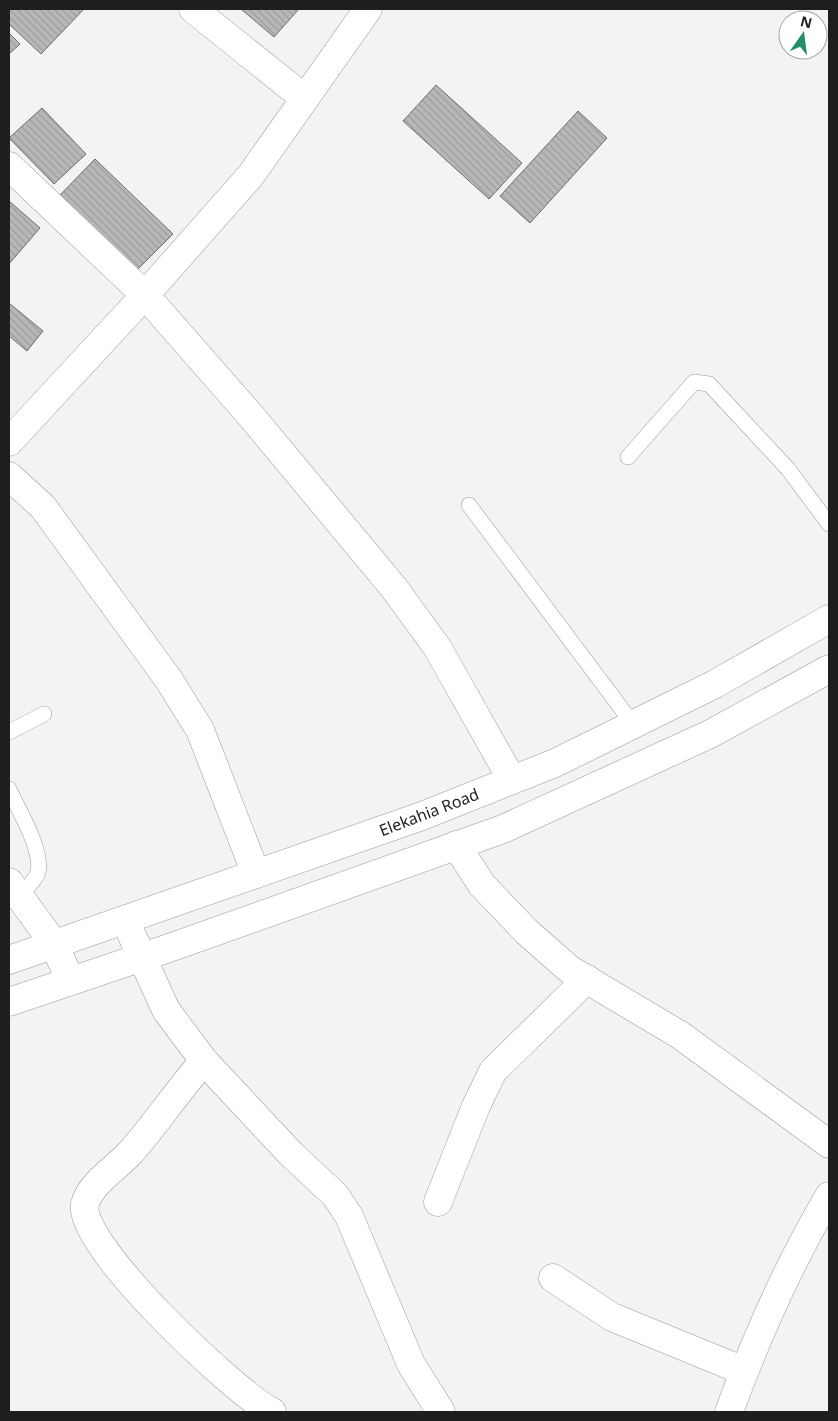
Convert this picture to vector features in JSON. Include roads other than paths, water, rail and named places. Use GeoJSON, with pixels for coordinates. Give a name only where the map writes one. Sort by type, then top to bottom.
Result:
{"type":"FeatureCollection","features":[{"type":"Feature","properties":{"kind":"street"},"geometry":{"type":"LineString","coordinates":[[193,9],[304,98]]}},
{"type":"Feature","properties":{"kind":"street"},"geometry":{"type":"LineString","coordinates":[[9,442],[145,295],[251,175],[368,9]]}},
{"type":"Feature","properties":{"kind":"street"},"geometry":{"type":"LineString","coordinates":[[9,166],[145,295],[251,416],[394,588],[437,647],[512,780]]}},
{"type":"Feature","properties":{"kind":"street"},"geometry":{"type":"LineString","coordinates":[[9,476],[43,507],[153,658],[195,721],[234,813],[256,874]]}},
{"type":"Feature","properties":{"kind":"street","name":"Elekahia Road"},"geometry":{"type":"LineString","coordinates":[[9,960],[422,816],[555,763],[715,684],[829,618]]}},
{"type":"Feature","properties":{"kind":"street"},"geometry":{"type":"LineString","coordinates":[[9,1002],[503,829],[701,738],[829,669]]}},
{"type":"Feature","properties":{"kind":"street"},"geometry":{"type":"LineString","coordinates":[[456,846],[482,885],[527,932],[569,969],[680,1035],[829,1144]]}},
{"type":"Feature","properties":{"kind":"street"},"geometry":{"type":"LineString","coordinates":[[14,889],[54,944],[70,980]]}},
{"type":"Feature","properties":{"kind":"street"},"geometry":{"type":"LineString","coordinates":[[125,920],[166,1010],[204,1061],[291,1154],[335,1195],[349,1216],[411,1364],[441,1412]]}},
{"type":"Feature","properties":{"kind":"street"},"geometry":{"type":"LineString","coordinates":[[438,1202],[476,1106],[493,1071],[587,979]]}},
{"type":"Feature","properties":{"kind":"street"},"geometry":{"type":"LineString","coordinates":[[204,1061],[130,1152],[90,1194],[85,1206],[85,1217],[92,1233],[136,1288],[187,1343],[227,1379],[272,1412]]}},
{"type":"Feature","properties":{"kind":"street"},"geometry":{"type":"LineString","coordinates":[[729,1412],[744,1371],[808,1232],[829,1196]]}},
{"type":"Feature","properties":{"kind":"street"},"geometry":{"type":"LineString","coordinates":[[553,1278],[612,1317],[744,1371]]}},
{"type":"Feature","properties":{"kind":"lane"},"geometry":{"type":"LineString","coordinates":[[628,457],[694,382],[700,381],[709,384],[788,469],[829,524]]}},
{"type":"Feature","properties":{"kind":"lane"},"geometry":{"type":"LineString","coordinates":[[469,505],[633,724]]}},
{"type":"Feature","properties":{"kind":"lane"},"geometry":{"type":"LineString","coordinates":[[9,732],[44,714]]}},
{"type":"Feature","properties":{"kind":"lane"},"geometry":{"type":"LineString","coordinates":[[9,789],[36,850],[39,862],[38,873],[14,889]]}}]}
